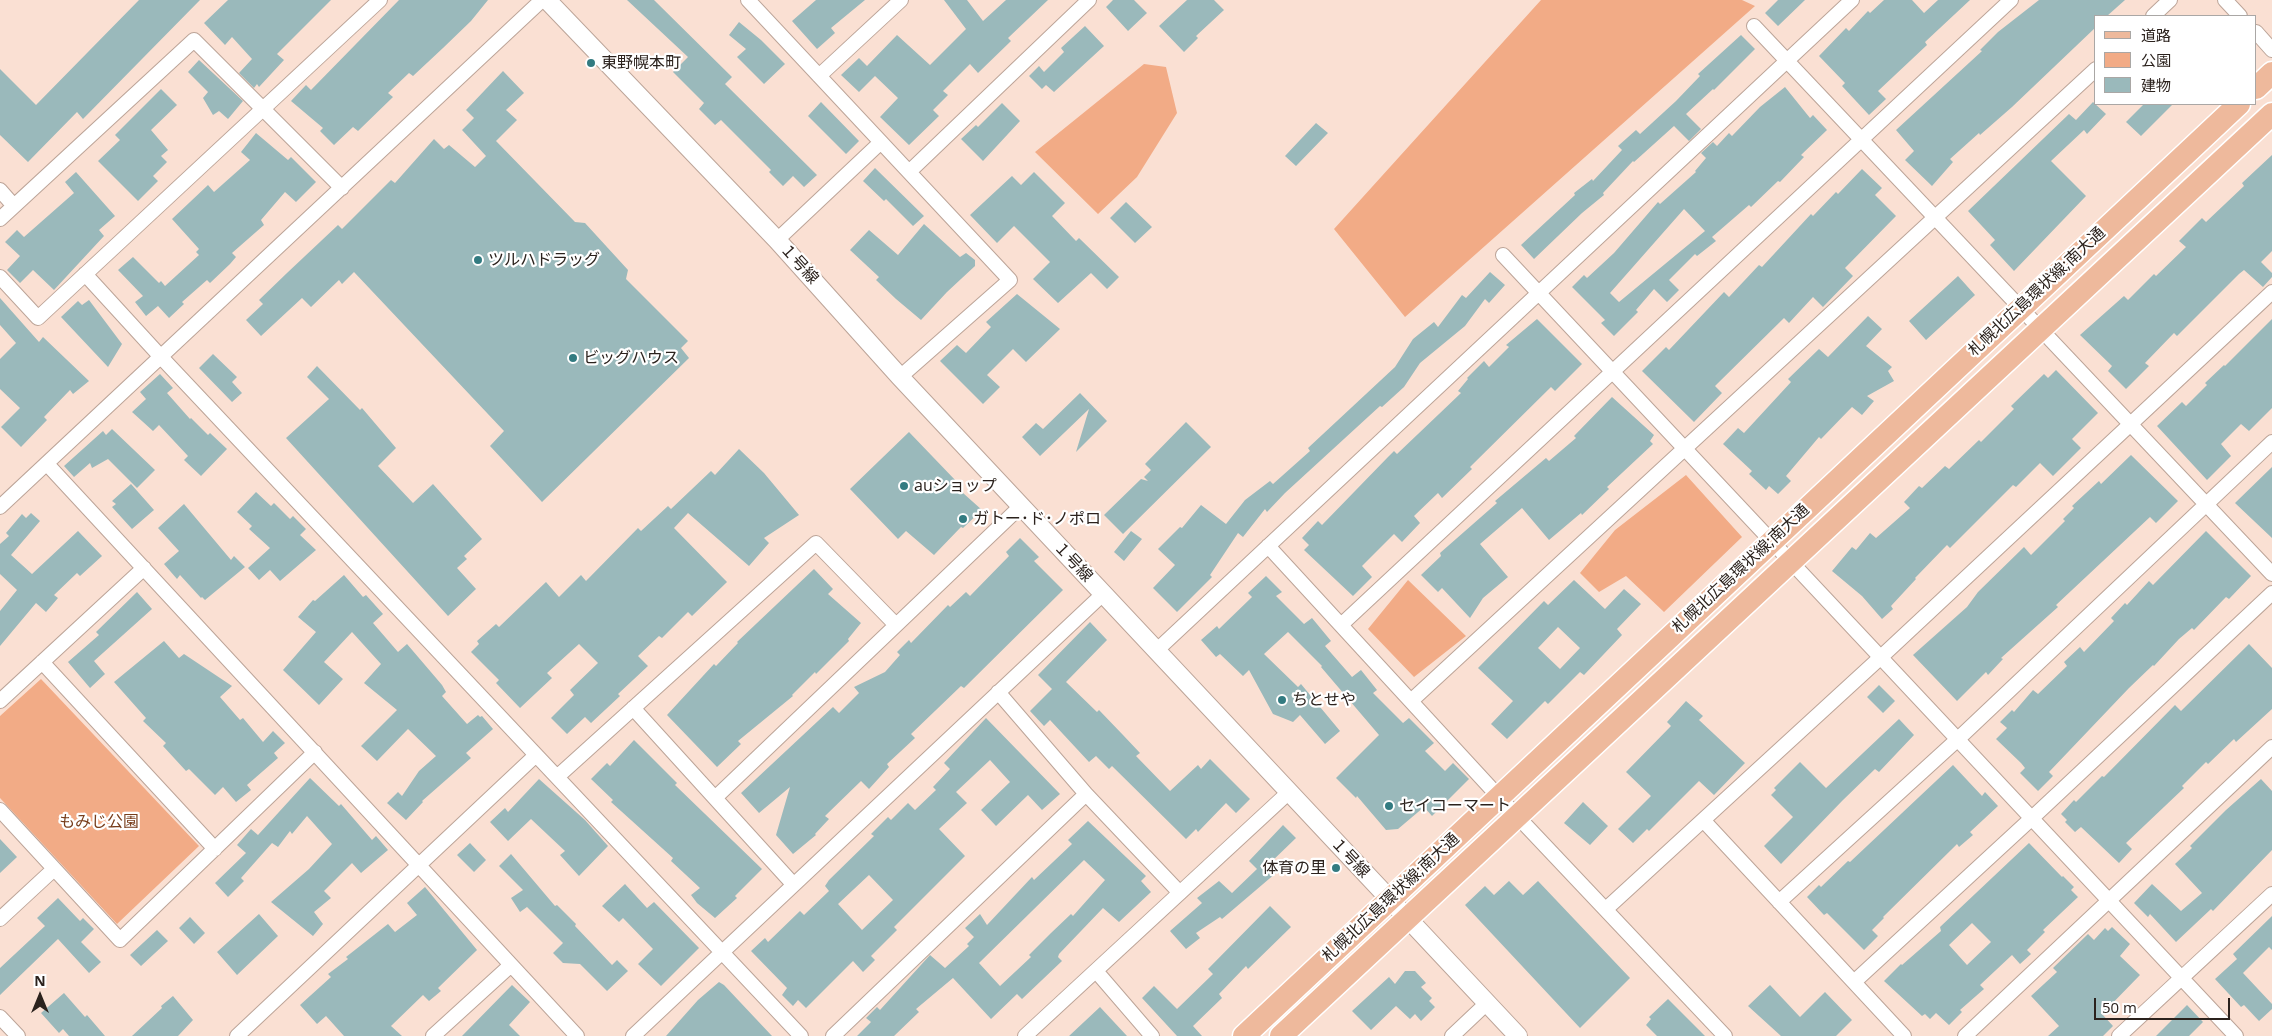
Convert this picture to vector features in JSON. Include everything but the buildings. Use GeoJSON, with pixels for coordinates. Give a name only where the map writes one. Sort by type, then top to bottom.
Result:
{"type":"FeatureCollection","features":[{"type":"Feature","properties":{"kind":"main road"},"geometry":{"type":"LineString","coordinates":[[2257,87],[2272,73]]}},
{"type":"Feature","properties":{"kind":"main road","name":"札幌北広島環状線;南大通"},"geometry":{"type":"LineString","coordinates":[[1244,1036],[2238,105]]}},
{"type":"Feature","properties":{"kind":"main road","name":"札幌北広島環状線;南大通"},"geometry":{"type":"LineString","coordinates":[[1281,1036],[2272,114]]}},
{"type":"Feature","properties":{"kind":"street"},"geometry":{"type":"LineString","coordinates":[[0,277],[38,318],[380,0]]}},
{"type":"Feature","properties":{"kind":"street"},"geometry":{"type":"LineString","coordinates":[[0,507],[542,0]]}},
{"type":"Feature","properties":{"kind":"street","name":"１号線"},"geometry":{"type":"LineString","coordinates":[[547,0],[777,240],[1021,506],[1518,1036]]}},
{"type":"Feature","properties":{"kind":"street"},"geometry":{"type":"LineString","coordinates":[[748,0],[1010,280],[900,376]]}},
{"type":"Feature","properties":{"kind":"street"},"geometry":{"type":"LineString","coordinates":[[819,76],[901,0]]}},
{"type":"Feature","properties":{"kind":"street"},"geometry":{"type":"LineString","coordinates":[[909,172],[1089,0]]}},
{"type":"Feature","properties":{"kind":"street"},"geometry":{"type":"LineString","coordinates":[[1156,651],[1852,0]]}},
{"type":"Feature","properties":{"kind":"street"},"geometry":{"type":"LineString","coordinates":[[1341,625],[2011,0]]}},
{"type":"Feature","properties":{"kind":"street"},"geometry":{"type":"LineString","coordinates":[[2154,15],[2170,0]]}},
{"type":"Feature","properties":{"kind":"street"},"geometry":{"type":"LineString","coordinates":[[2225,0],[2239,15]]}},
{"type":"Feature","properties":{"kind":"street"},"geometry":{"type":"LineString","coordinates":[[1754,26],[2272,574]]}},
{"type":"Feature","properties":{"kind":"street"},"geometry":{"type":"LineString","coordinates":[[2257,33],[2272,50]]}},
{"type":"Feature","properties":{"kind":"street"},"geometry":{"type":"LineString","coordinates":[[0,219],[194,40],[342,188]]}},
{"type":"Feature","properties":{"kind":"street"},"geometry":{"type":"LineString","coordinates":[[1411,701],[2094,71]]}},
{"type":"Feature","properties":{"kind":"street"},"geometry":{"type":"LineString","coordinates":[[777,240],[881,142]]}},
{"type":"Feature","properties":{"kind":"street"},"geometry":{"type":"LineString","coordinates":[[0,190],[14,206]]}},
{"type":"Feature","properties":{"kind":"street"},"geometry":{"type":"LineString","coordinates":[[1503,255],[2236,1036]]}},
{"type":"Feature","properties":{"kind":"street"},"geometry":{"type":"LineString","coordinates":[[85,274],[160,357],[801,1036]]}},
{"type":"Feature","properties":{"kind":"street"},"geometry":{"type":"LineString","coordinates":[[1606,909],[1881,657],[2272,292]]}},
{"type":"Feature","properties":{"kind":"street"},"geometry":{"type":"LineString","coordinates":[[1779,902],[1958,739],[2205,503],[2272,442]]}},
{"type":"Feature","properties":{"kind":"street"},"geometry":{"type":"LineString","coordinates":[[47,464],[578,1036]]}},
{"type":"Feature","properties":{"kind":"street"},"geometry":{"type":"LineString","coordinates":[[715,798],[1021,506]]}},
{"type":"Feature","properties":{"kind":"street"},"geometry":{"type":"LineString","coordinates":[[557,777],[816,543],[896,624]]}},
{"type":"Feature","properties":{"kind":"street"},"geometry":{"type":"LineString","coordinates":[[1268,546],[1499,797],[1725,1036]]}},
{"type":"Feature","properties":{"kind":"street"},"geometry":{"type":"LineString","coordinates":[[0,701],[144,568]]}},
{"type":"Feature","properties":{"kind":"street"},"geometry":{"type":"LineString","coordinates":[[1854,982],[2272,593]]}},
{"type":"Feature","properties":{"kind":"street"},"geometry":{"type":"LineString","coordinates":[[633,1036],[1103,594]]}},
{"type":"Feature","properties":{"kind":"street"},"geometry":{"type":"LineString","coordinates":[[42,662],[214,849]]}},
{"type":"Feature","properties":{"kind":"street"},"geometry":{"type":"LineString","coordinates":[[998,692],[1086,794],[1180,893]]}},
{"type":"Feature","properties":{"kind":"street"},"geometry":{"type":"LineString","coordinates":[[634,708],[793,884]]}},
{"type":"Feature","properties":{"kind":"street"},"geometry":{"type":"LineString","coordinates":[[1965,1036],[2272,747]]}},
{"type":"Feature","properties":{"kind":"street"},"geometry":{"type":"LineString","coordinates":[[0,810],[120,940],[315,752]]}},
{"type":"Feature","properties":{"kind":"street"},"geometry":{"type":"LineString","coordinates":[[237,1036],[536,755]]}},
{"type":"Feature","properties":{"kind":"street"},"geometry":{"type":"LineString","coordinates":[[1025,1036],[1289,792]]}},
{"type":"Feature","properties":{"kind":"street"},"geometry":{"type":"LineString","coordinates":[[834,1036],[1086,794]]}},
{"type":"Feature","properties":{"kind":"street"},"geometry":{"type":"LineString","coordinates":[[1703,820],[1904,1036]]}},
{"type":"Feature","properties":{"kind":"street"},"geometry":{"type":"LineString","coordinates":[[0,919],[54,869]]}},
{"type":"Feature","properties":{"kind":"street"},"geometry":{"type":"LineString","coordinates":[[2119,1036],[2272,894]]}},
{"type":"Feature","properties":{"kind":"street"},"geometry":{"type":"LineString","coordinates":[[433,1036],[510,964]]}},
{"type":"Feature","properties":{"kind":"street"},"geometry":{"type":"LineString","coordinates":[[1096,971],[1152,1036]]}},
{"type":"Feature","properties":{"kind":"street"},"geometry":{"type":"LineString","coordinates":[[1452,1036],[1487,1003]]}},
{"type":"Feature","properties":{"kind":"street"},"geometry":{"type":"LineString","coordinates":[[0,1017],[18,1036]]}},
{"type":"Feature","properties":{"kind":"green space"},"geometry":{"type":"Polygon","coordinates":[[[1541,0],[1742,0],[1755,6],[1405,317],[1334,229],[1541,0]]]}},
{"type":"Feature","properties":{"kind":"green space"},"geometry":{"type":"Polygon","coordinates":[[[1144,64],[1166,67],[1177,113],[1137,177],[1098,214],[1035,152],[1144,64]]]}},
{"type":"Feature","properties":{"kind":"green space"},"geometry":{"type":"Polygon","coordinates":[[[1686,475],[1742,537],[1664,612],[1626,576],[1599,592],[1580,573],[1615,530],[1686,475]]]}},
{"type":"Feature","properties":{"kind":"green space"},"geometry":{"type":"Polygon","coordinates":[[[1408,580],[1466,636],[1414,677],[1368,629],[1408,580]]]}},
{"type":"Feature","properties":{"kind":"green space","name":"もみじ公園"},"geometry":{"type":"Polygon","coordinates":[[[41,679],[199,846],[117,924],[0,798],[0,716],[41,679]]]}},
{"type":"Feature","properties":{"kind":"place","name":"東野幌本町"},"geometry":{"type":"Point","coordinates":[591,63]}},
{"type":"Feature","properties":{"kind":"place","name":"ツルハドラッグ"},"geometry":{"type":"Point","coordinates":[478,260]}},
{"type":"Feature","properties":{"kind":"place","name":"ビッグハウス"},"geometry":{"type":"Point","coordinates":[573,358]}},
{"type":"Feature","properties":{"kind":"place","name":"auショップ"},"geometry":{"type":"Point","coordinates":[904,486]}},
{"type":"Feature","properties":{"kind":"place","name":"ガトー･ド･ノポロ"},"geometry":{"type":"Point","coordinates":[963,519]}},
{"type":"Feature","properties":{"kind":"place","name":"ちとせや"},"geometry":{"type":"Point","coordinates":[1282,700]}},
{"type":"Feature","properties":{"kind":"place","name":"セイコーマート"},"geometry":{"type":"Point","coordinates":[1389,806]}},
{"type":"Feature","properties":{"kind":"place","name":"体育の里"},"geometry":{"type":"Point","coordinates":[1336,868]}}]}
